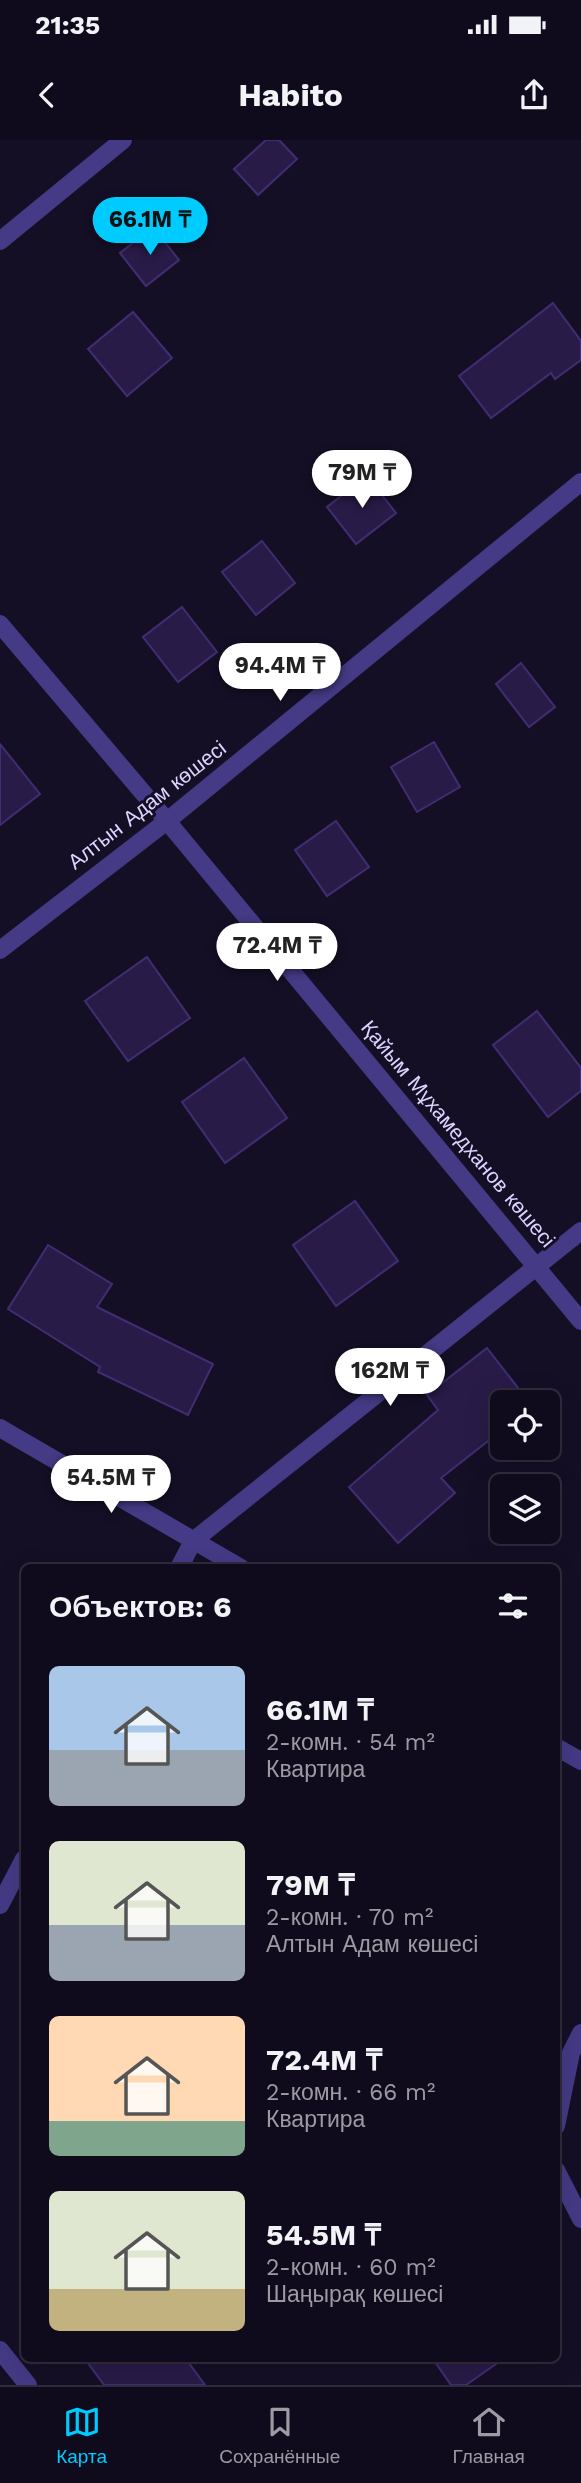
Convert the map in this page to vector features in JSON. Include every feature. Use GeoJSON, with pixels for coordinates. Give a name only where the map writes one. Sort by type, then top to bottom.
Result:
{"type":"FeatureCollection","features":[{"type":"Feature","properties":{"kind":"street"},"geometry":{"type":"LineString","coordinates":[[0,241],[123,140]]}},
{"type":"Feature","properties":{"kind":"street","name":"Алтын Адам көшесі"},"geometry":{"type":"LineString","coordinates":[[0,950],[167,821],[581,482]]}},
{"type":"Feature","properties":{"kind":"street","name":"Қайым Мұхамедханов көшесі"},"geometry":{"type":"LineString","coordinates":[[0,624],[538,1266],[581,1321]]}},
{"type":"Feature","properties":{"kind":"street"},"geometry":{"type":"LineString","coordinates":[[180,1564],[193,1541],[581,1231]]}},
{"type":"Feature","properties":{"kind":"street"},"geometry":{"type":"LineString","coordinates":[[0,1428],[234,1564]]}},
{"type":"Feature","properties":{"kind":"street"},"geometry":{"type":"LineString","coordinates":[[560,1749],[581,1761]]}},
{"type":"Feature","properties":{"kind":"street"},"geometry":{"type":"LineString","coordinates":[[0,1905],[21,1865]]}},
{"type":"Feature","properties":{"kind":"street"},"geometry":{"type":"LineString","coordinates":[[560,2107],[571,2053],[581,2033]]}},
{"type":"Feature","properties":{"kind":"street"},"geometry":{"type":"LineString","coordinates":[[560,2178],[581,2218]]}},
{"type":"Feature","properties":{"kind":"street"},"geometry":{"type":"LineString","coordinates":[[0,2350],[28,2385]]}},
{"type":"Feature","properties":{"kind":"building"},"geometry":{"type":"Polygon","coordinates":[[[266,140],[279,140],[297,159],[258,195],[234,169],[266,140]]]}},
{"type":"Feature","properties":{"kind":"building"},"geometry":{"type":"Polygon","coordinates":[[[153,227],[179,260],[146,286],[120,253],[153,227]]]}},
{"type":"Feature","properties":{"kind":"building"},"geometry":{"type":"Polygon","coordinates":[[[553,303],[581,341],[581,360],[555,379],[551,373],[491,418],[459,376],[553,303]]]}},
{"type":"Feature","properties":{"kind":"building"},"geometry":{"type":"Polygon","coordinates":[[[133,312],[172,358],[127,396],[88,349],[133,312]]]}},
{"type":"Feature","properties":{"kind":"building"},"geometry":{"type":"Polygon","coordinates":[[[367,476],[396,513],[356,544],[327,507],[367,476]]]}},
{"type":"Feature","properties":{"kind":"building"},"geometry":{"type":"Polygon","coordinates":[[[262,541],[295,583],[256,615],[222,572],[262,541]]]}},
{"type":"Feature","properties":{"kind":"building"},"geometry":{"type":"Polygon","coordinates":[[[182,607],[217,652],[178,682],[143,637],[182,607]]]}},
{"type":"Feature","properties":{"kind":"building"},"geometry":{"type":"Polygon","coordinates":[[[521,663],[555,707],[529,727],[496,684],[521,663]]]}},
{"type":"Feature","properties":{"kind":"building"},"geometry":{"type":"Polygon","coordinates":[[[434,742],[460,787],[417,812],[391,767],[434,742]]]}},
{"type":"Feature","properties":{"kind":"building"},"geometry":{"type":"Polygon","coordinates":[[[0,744],[40,794],[0,825],[0,744]]]}},
{"type":"Feature","properties":{"kind":"building"},"geometry":{"type":"Polygon","coordinates":[[[336,821],[369,867],[327,896],[295,850],[336,821]]]}},
{"type":"Feature","properties":{"kind":"building"},"geometry":{"type":"Polygon","coordinates":[[[147,957],[190,1018],[128,1061],[85,1001],[147,957]]]}},
{"type":"Feature","properties":{"kind":"building"},"geometry":{"type":"Polygon","coordinates":[[[537,1011],[581,1068],[581,1091],[548,1117],[493,1045],[537,1011]]]}},
{"type":"Feature","properties":{"kind":"building"},"geometry":{"type":"Polygon","coordinates":[[[244,1058],[287,1118],[225,1163],[182,1102],[244,1058]]]}},
{"type":"Feature","properties":{"kind":"building"},"geometry":{"type":"Polygon","coordinates":[[[355,1201],[398,1261],[336,1306],[293,1245],[355,1201]]]}},
{"type":"Feature","properties":{"kind":"building"},"geometry":{"type":"Polygon","coordinates":[[[48,1245],[112,1284],[97,1307],[213,1364],[188,1415],[98,1372],[100,1367],[8,1309],[48,1245]]]}},
{"type":"Feature","properties":{"kind":"building"},"geometry":{"type":"Polygon","coordinates":[[[487,1348],[520,1390],[490,1390],[490,1439],[441,1478],[455,1493],[398,1543],[349,1487],[438,1410],[427,1395],[487,1348]]]}},
{"type":"Feature","properties":{"kind":"building"},"geometry":{"type":"Polygon","coordinates":[[[87,2362],[188,2362],[205,2385],[104,2385],[87,2362]]]}},
{"type":"Feature","properties":{"kind":"building"},"geometry":{"type":"Polygon","coordinates":[[[435,2362],[499,2362],[466,2385],[451,2385],[435,2362]]]}}]}
